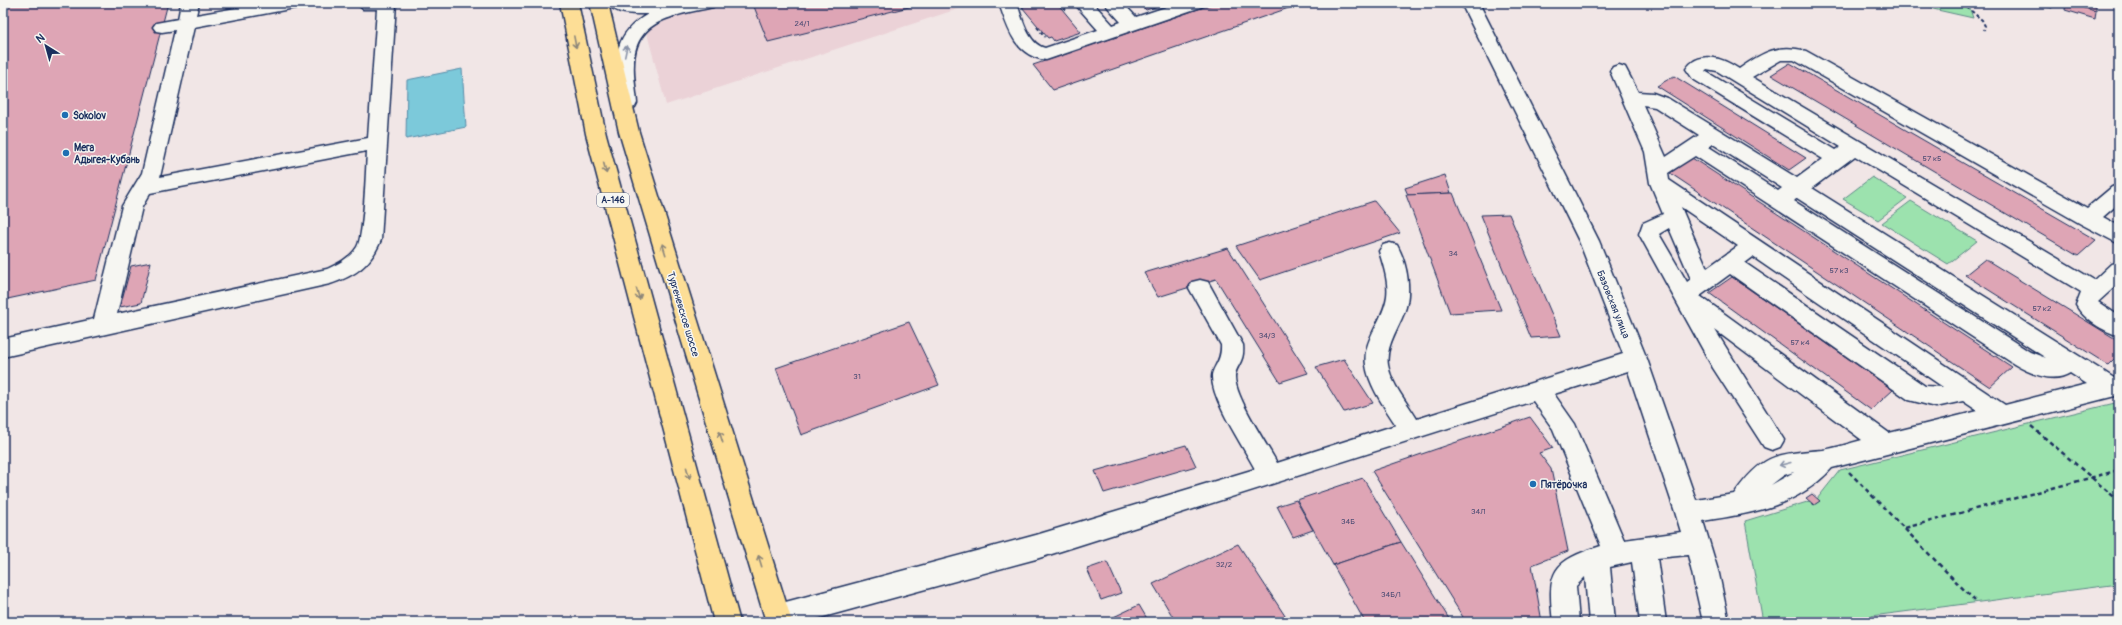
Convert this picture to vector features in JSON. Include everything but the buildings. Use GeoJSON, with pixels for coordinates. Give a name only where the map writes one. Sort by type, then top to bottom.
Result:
{"type":"FeatureCollection","features":[{"type":"Feature","properties":{"kind":"highway","name":"А-146"},"geometry":{"type":"LineString","coordinates":[[569,3],[575,39],[596,134],[727,622]]}},
{"type":"Feature","properties":{"kind":"highway","name":"Тургеневское шоссе"},"geometry":{"type":"LineString","coordinates":[[599,3],[629,132],[778,620]]}},
{"type":"Feature","properties":{"kind":"street"},"geometry":{"type":"LineString","coordinates":[[162,27],[189,12],[295,3]]}},
{"type":"Feature","properties":{"kind":"street"},"geometry":{"type":"LineString","coordinates":[[3,348],[330,276],[344,271],[358,262],[368,250],[371,240],[376,142],[386,3],[365,3]]}},
{"type":"Feature","properties":{"kind":"street"},"geometry":{"type":"LineString","coordinates":[[616,3],[632,9],[648,10],[703,4]]}},
{"type":"Feature","properties":{"kind":"street"},"geometry":{"type":"LineString","coordinates":[[1008,3],[1017,31],[1040,55],[1195,3]]}},
{"type":"Feature","properties":{"kind":"street"},"geometry":{"type":"LineString","coordinates":[[1083,3],[1110,32]]}},
{"type":"Feature","properties":{"kind":"street"},"geometry":{"type":"LineString","coordinates":[[1113,3],[1133,24]]}},
{"type":"Feature","properties":{"kind":"street","name":"Базовская улица"},"geometry":{"type":"LineString","coordinates":[[1470,3],[1589,241],[1636,359],[1688,512],[1706,574],[1716,622]]}},
{"type":"Feature","properties":{"kind":"street"},"geometry":{"type":"LineString","coordinates":[[629,132],[624,55],[628,42],[635,31],[644,22],[654,17],[703,4]]}},
{"type":"Feature","properties":{"kind":"street"},"geometry":{"type":"LineString","coordinates":[[103,326],[132,206],[152,174],[189,12]]}},
{"type":"Feature","properties":{"kind":"street"},"geometry":{"type":"LineString","coordinates":[[1739,77],[1776,54],[1787,52],[1800,55],[2119,236]]}},
{"type":"Feature","properties":{"kind":"street"},"geometry":{"type":"LineString","coordinates":[[1837,159],[1699,75],[1696,69],[1705,62],[1711,62],[1739,77],[2096,291]]}},
{"type":"Feature","properties":{"kind":"street"},"geometry":{"type":"LineString","coordinates":[[1619,71],[1655,152],[1659,177],[1703,282]]}},
{"type":"Feature","properties":{"kind":"street"},"geometry":{"type":"LineString","coordinates":[[1631,98],[1648,98],[1662,102],[2068,361],[2115,387]]}},
{"type":"Feature","properties":{"kind":"street"},"geometry":{"type":"LineString","coordinates":[[1659,177],[1695,147],[1713,135]]}},
{"type":"Feature","properties":{"kind":"street"},"geometry":{"type":"LineString","coordinates":[[144,187],[376,142]]}},
{"type":"Feature","properties":{"kind":"street"},"geometry":{"type":"LineString","coordinates":[[1779,201],[1855,146]]}},
{"type":"Feature","properties":{"kind":"street"},"geometry":{"type":"LineString","coordinates":[[1695,147],[2022,358],[2043,367],[2052,369],[2060,368],[2068,361]]}},
{"type":"Feature","properties":{"kind":"street"},"geometry":{"type":"LineString","coordinates":[[1659,177],[1753,246],[1966,391],[2009,415]]}},
{"type":"Feature","properties":{"kind":"street"},"geometry":{"type":"LineString","coordinates":[[2088,219],[2119,192]]}},
{"type":"Feature","properties":{"kind":"street"},"geometry":{"type":"LineString","coordinates":[[1675,217],[1652,226],[1648,231],[1726,370],[1772,440]]}},
{"type":"Feature","properties":{"kind":"street"},"geometry":{"type":"LineString","coordinates":[[1684,296],[1753,246]]}},
{"type":"Feature","properties":{"kind":"street"},"geometry":{"type":"LineString","coordinates":[[1390,251],[1398,295],[1395,308],[1378,349],[1376,364],[1381,377],[1411,430]]}},
{"type":"Feature","properties":{"kind":"street"},"geometry":{"type":"LineString","coordinates":[[1730,263],[1917,393],[1928,398],[1938,399],[1966,391]]}},
{"type":"Feature","properties":{"kind":"street"},"geometry":{"type":"LineString","coordinates":[[2119,270],[2088,299],[2087,305],[2096,313],[2119,327]]}},
{"type":"Feature","properties":{"kind":"street"},"geometry":{"type":"LineString","coordinates":[[1200,288],[1232,345],[1233,356],[1223,376],[1225,390],[1271,475]]}},
{"type":"Feature","properties":{"kind":"street"},"geometry":{"type":"LineString","coordinates":[[1684,296],[1887,444]]}},
{"type":"Feature","properties":{"kind":"street"},"geometry":{"type":"LineString","coordinates":[[778,620],[1036,547],[1271,475],[1636,359]]}},
{"type":"Feature","properties":{"kind":"street"},"geometry":{"type":"LineString","coordinates":[[1688,512],[1773,496],[1796,486],[1813,474],[1829,459],[2009,415],[2115,387]]}},
{"type":"Feature","properties":{"kind":"street"},"geometry":{"type":"LineString","coordinates":[[1538,390],[1563,424],[1607,556],[1602,622]]}},
{"type":"Feature","properties":{"kind":"street"},"geometry":{"type":"LineString","coordinates":[[1566,622],[1563,584],[1566,577],[1607,556],[1643,548],[1697,542]]}},
{"type":"Feature","properties":{"kind":"street"},"geometry":{"type":"LineString","coordinates":[[1643,548],[1653,622]]}},
{"type":"Feature","properties":{"kind":"path"},"geometry":{"type":"LineString","coordinates":[[1962,3],[1982,20],[1985,26],[1984,30]]}},
{"type":"Feature","properties":{"kind":"path"},"geometry":{"type":"LineString","coordinates":[[2009,415],[2091,477],[2119,501]]}},
{"type":"Feature","properties":{"kind":"path"},"geometry":{"type":"LineString","coordinates":[[1829,459],[1905,528],[1975,601]]}},
{"type":"Feature","properties":{"kind":"path"},"geometry":{"type":"LineString","coordinates":[[1905,528],[2119,470]]}},
{"type":"Feature","properties":{"kind":"shaded area"},"geometry":{"type":"Polygon","coordinates":[[[639,3],[976,3],[666,105],[639,3]]]}},
{"type":"Feature","properties":{"kind":"green space"},"geometry":{"type":"Polygon","coordinates":[[[1926,3],[1968,3],[1973,18],[1933,9],[1926,3]]]}},
{"type":"Feature","properties":{"kind":"green space"},"geometry":{"type":"Polygon","coordinates":[[[1872,177],[1907,198],[1878,220],[1843,199],[1872,177]]]}},
{"type":"Feature","properties":{"kind":"green space"},"geometry":{"type":"Polygon","coordinates":[[[1911,201],[1977,241],[1948,264],[1882,223],[1911,201]]]}},
{"type":"Feature","properties":{"kind":"green space"},"geometry":{"type":"Polygon","coordinates":[[[2119,402],[2119,584],[1872,616],[1872,622],[1763,622],[1745,521],[1817,499],[1840,470],[2119,402]]]}},
{"type":"Feature","properties":{"kind":"water"},"geometry":{"type":"Polygon","coordinates":[[[462,69],[466,127],[406,139],[407,80],[462,69]]]}},
{"type":"Feature","properties":{"kind":"place","name":"Sokolov"},"geometry":{"type":"Point","coordinates":[65,115]}},
{"type":"Feature","properties":{"kind":"place","name":"Мега Адыгея-Кубань"},"geometry":{"type":"Point","coordinates":[66,153]}},
{"type":"Feature","properties":{"kind":"place","name":"Пятёрочка"},"geometry":{"type":"Point","coordinates":[1533,484]}}]}
